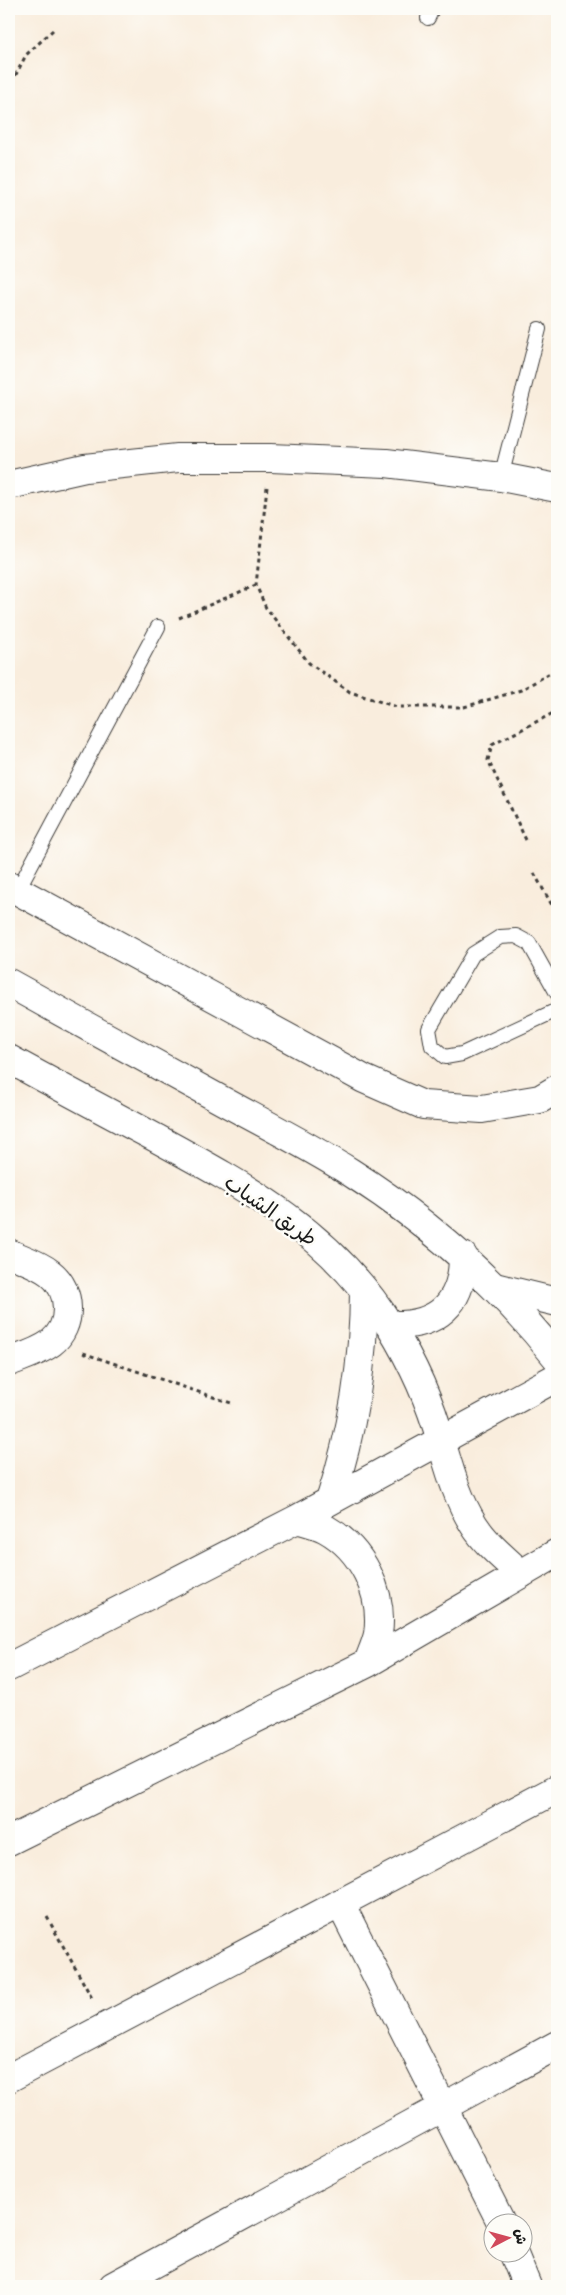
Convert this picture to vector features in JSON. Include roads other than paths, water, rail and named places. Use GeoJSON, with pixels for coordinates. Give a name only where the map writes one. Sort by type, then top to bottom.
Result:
{"type":"FeatureCollection","features":[{"type":"Feature","properties":{"kind":"street"},"geometry":{"type":"LineString","coordinates":[[9,485],[85,468],[178,458],[271,458],[386,463],[501,477],[557,488]]}},
{"type":"Feature","properties":{"kind":"street"},"geometry":{"type":"LineString","coordinates":[[13,889],[364,1079],[423,1105],[482,1109],[540,1098],[557,1089]]}},
{"type":"Feature","properties":{"kind":"street"},"geometry":{"type":"LineString","coordinates":[[9,983],[349,1172],[403,1208],[463,1256],[495,1287],[533,1327],[557,1358]]}},
{"type":"Feature","properties":{"kind":"street","name":"طريق الشباب"},"geometry":{"type":"LineString","coordinates":[[9,1059],[240,1184],[299,1226],[326,1249],[364,1290],[389,1325],[413,1369],[441,1440],[459,1500],[475,1527],[495,1551],[522,1574]]}},
{"type":"Feature","properties":{"kind":"street"},"geometry":{"type":"LineString","coordinates":[[9,1253],[50,1272],[61,1284],[67,1299],[67,1315],[62,1330],[51,1343],[9,1362]]}},
{"type":"Feature","properties":{"kind":"street"},"geometry":{"type":"LineString","coordinates":[[389,1325],[409,1326],[428,1321],[444,1310],[456,1294],[463,1276],[463,1256]]}},
{"type":"Feature","properties":{"kind":"street"},"geometry":{"type":"LineString","coordinates":[[495,1287],[557,1302]]}},
{"type":"Feature","properties":{"kind":"street"},"geometry":{"type":"LineString","coordinates":[[330,1501],[347,1443],[360,1376],[364,1333],[364,1290]]}},
{"type":"Feature","properties":{"kind":"street"},"geometry":{"type":"LineString","coordinates":[[9,1667],[297,1519],[557,1377]]}},
{"type":"Feature","properties":{"kind":"street"},"geometry":{"type":"LineString","coordinates":[[297,1519],[326,1529],[351,1548],[369,1573],[378,1603],[378,1634],[368,1663]]}},
{"type":"Feature","properties":{"kind":"street"},"geometry":{"type":"LineString","coordinates":[[9,1841],[368,1663],[557,1553]]}},
{"type":"Feature","properties":{"kind":"street"},"geometry":{"type":"LineString","coordinates":[[9,2078],[557,1789]]}},
{"type":"Feature","properties":{"kind":"street"},"geometry":{"type":"LineString","coordinates":[[340,1903],[496,2212]]}},
{"type":"Feature","properties":{"kind":"street"},"geometry":{"type":"LineString","coordinates":[[113,2286],[557,2045]]}},
{"type":"Feature","properties":{"kind":"street"},"geometry":{"type":"LineString","coordinates":[[517,2262],[527,2286]]}},
{"type":"Feature","properties":{"kind":"lane"},"geometry":{"type":"LineString","coordinates":[[501,477],[539,329]]}},
{"type":"Feature","properties":{"kind":"lane"},"geometry":{"type":"LineString","coordinates":[[13,889],[158,627]]}},
{"type":"Feature","properties":{"kind":"lane"},"geometry":{"type":"LineString","coordinates":[[557,993],[529,944],[516,936],[500,937],[474,954],[429,1029],[432,1046],[445,1057],[462,1054],[557,1010]]}}]}
